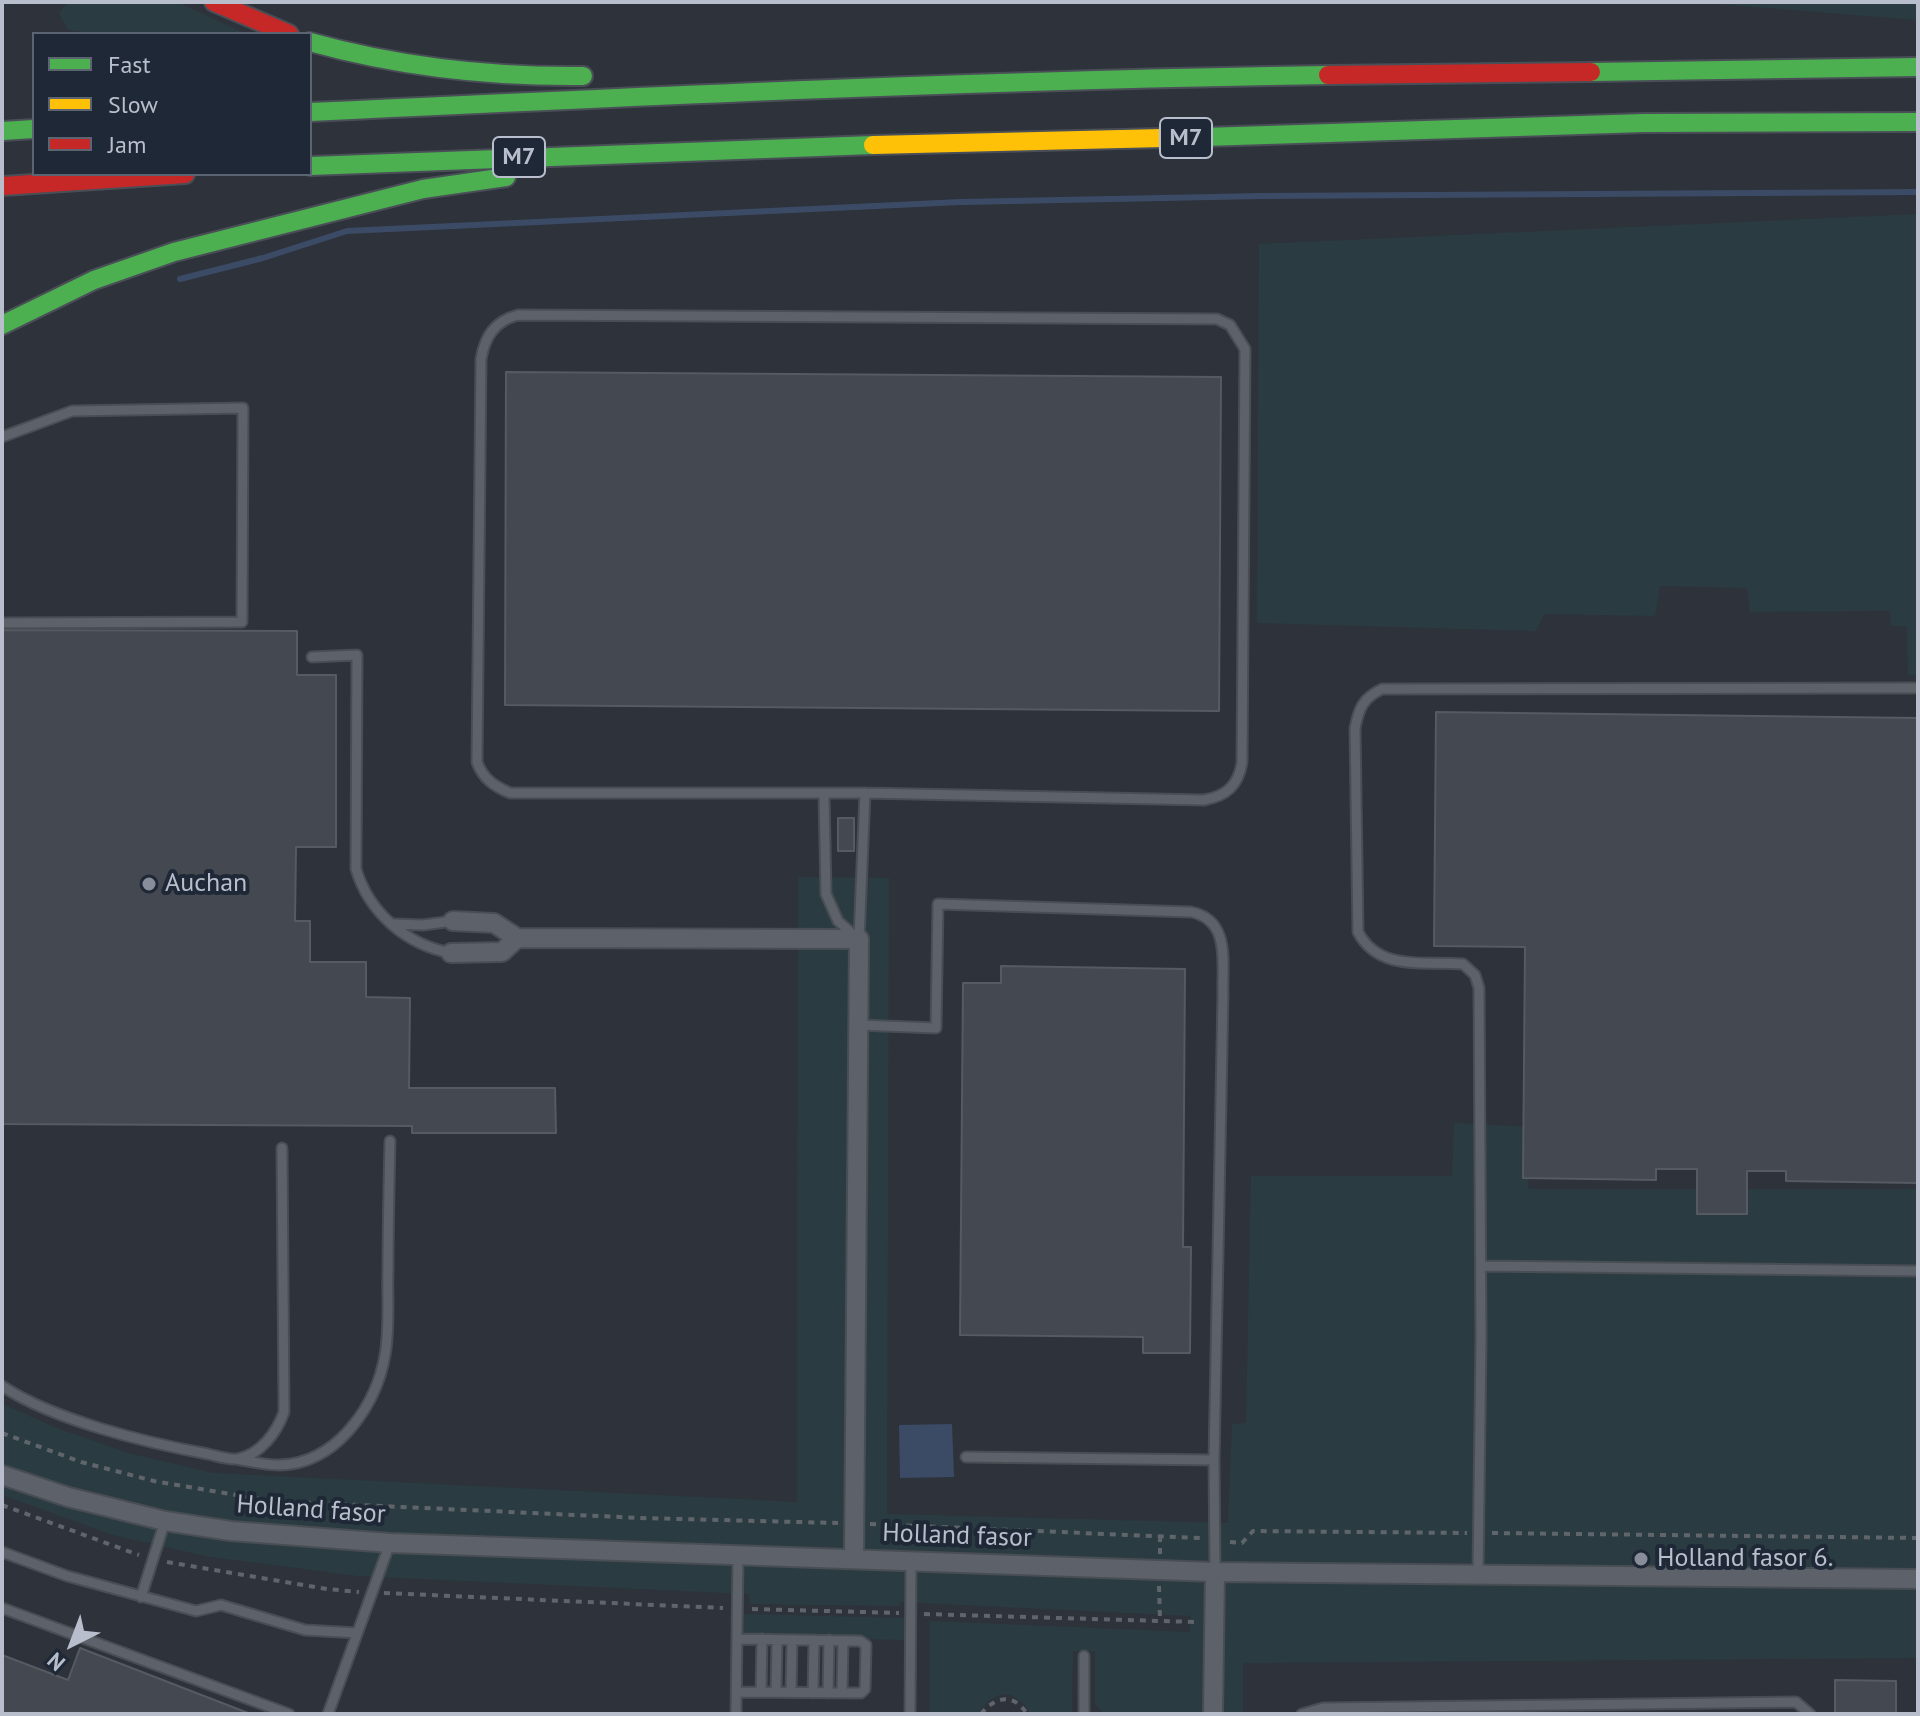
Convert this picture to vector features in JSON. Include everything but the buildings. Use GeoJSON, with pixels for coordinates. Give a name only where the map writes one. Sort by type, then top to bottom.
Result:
{"type":"FeatureCollection","features":[{"type":"Feature","properties":{"kind":"highway"},"geometry":{"type":"LineString","coordinates":[[214,2],[284,32]]}},
{"type":"Feature","properties":{"kind":"highway"},"geometry":{"type":"LineString","coordinates":[[312,42],[391,61],[497,76],[600,76]]}},
{"type":"Feature","properties":{"kind":"highway","name":"M7"},"geometry":{"type":"LineString","coordinates":[[312,112],[702,93],[1155,77],[1918,67]]}},
{"type":"Feature","properties":{"kind":"highway"},"geometry":{"type":"LineString","coordinates":[[642,79],[702,93]]}},
{"type":"Feature","properties":{"kind":"highway","name":"M7"},"geometry":{"type":"LineString","coordinates":[[312,166],[728,149],[1644,123],[1918,122]]}},
{"type":"Feature","properties":{"kind":"highway"},"geometry":{"type":"LineString","coordinates":[[2,131],[32,129]]}},
{"type":"Feature","properties":{"kind":"highway"},"geometry":{"type":"LineString","coordinates":[[2,325],[94,280],[174,252],[363,203],[423,189],[505,177],[675,163],[728,149]]}},
{"type":"Feature","properties":{"kind":"highway"},"geometry":{"type":"LineString","coordinates":[[2,186],[154,176]]}},
{"type":"Feature","properties":{"kind":"street"},"geometry":{"type":"LineString","coordinates":[[453,921],[494,923],[517,938],[859,939],[854,1558]]}},
{"type":"Feature","properties":{"kind":"street"},"geometry":{"type":"LineString","coordinates":[[451,953],[502,952],[517,938]]}},
{"type":"Feature","properties":{"kind":"street","name":"Holland fasor"},"geometry":{"type":"LineString","coordinates":[[2,1475],[68,1497],[165,1521],[231,1531],[390,1543],[1215,1572],[1918,1579]]}},
{"type":"Feature","properties":{"kind":"street"},"geometry":{"type":"LineString","coordinates":[[1213,1714],[1215,1572]]}},
{"type":"Feature","properties":{"kind":"lane"},"geometry":{"type":"LineString","coordinates":[[518,315],[1217,319],[1230,325],[1245,349],[1242,763],[1235,784],[1227,792],[1204,800],[865,793],[510,793],[497,787],[481,773],[477,746],[481,359],[489,333],[508,318],[518,315]]}},
{"type":"Feature","properties":{"kind":"lane"},"geometry":{"type":"LineString","coordinates":[[2,437],[72,411],[243,408],[242,622],[2,623]]}},
{"type":"Feature","properties":{"kind":"lane"},"geometry":{"type":"LineString","coordinates":[[312,657],[357,655],[356,869],[368,898],[391,924],[419,942],[451,953]]}},
{"type":"Feature","properties":{"kind":"lane"},"geometry":{"type":"LineString","coordinates":[[1478,1574],[1481,1266],[1479,988],[1475,975],[1463,964],[1390,961],[1365,945],[1358,932],[1355,728],[1359,708],[1369,695],[1382,689],[1918,688]]}},
{"type":"Feature","properties":{"kind":"lane"},"geometry":{"type":"LineString","coordinates":[[859,939],[865,793]]}},
{"type":"Feature","properties":{"kind":"lane"},"geometry":{"type":"LineString","coordinates":[[824,795],[826,894],[838,921],[859,939]]}},
{"type":"Feature","properties":{"kind":"lane"},"geometry":{"type":"LineString","coordinates":[[858,1025],[936,1028],[938,904],[1191,912],[1200,913],[1215,925],[1222,943],[1223,994],[1214,1460],[1215,1572]]}},
{"type":"Feature","properties":{"kind":"lane"},"geometry":{"type":"LineString","coordinates":[[391,924],[423,925],[453,921]]}},
{"type":"Feature","properties":{"kind":"lane"},"geometry":{"type":"LineString","coordinates":[[2,1386],[89,1424],[176,1448],[278,1465],[292,1464],[316,1455],[351,1426],[375,1393],[386,1351],[390,1141]]}},
{"type":"Feature","properties":{"kind":"lane"},"geometry":{"type":"LineString","coordinates":[[236,1459],[247,1455],[273,1436],[284,1412],[282,1148]]}},
{"type":"Feature","properties":{"kind":"lane"},"geometry":{"type":"LineString","coordinates":[[1481,1266],[1918,1271]]}},
{"type":"Feature","properties":{"kind":"lane"},"geometry":{"type":"LineString","coordinates":[[966,1457],[1214,1460]]}},
{"type":"Feature","properties":{"kind":"lane"},"geometry":{"type":"LineString","coordinates":[[141,1597],[165,1521]]}},
{"type":"Feature","properties":{"kind":"lane"},"geometry":{"type":"LineString","coordinates":[[328,1714],[390,1543]]}},
{"type":"Feature","properties":{"kind":"lane"},"geometry":{"type":"LineString","coordinates":[[2,1552],[67,1576],[196,1611],[221,1605],[305,1630],[357,1633]]}},
{"type":"Feature","properties":{"kind":"lane"},"geometry":{"type":"LineString","coordinates":[[736,1714],[738,1555]]}},
{"type":"Feature","properties":{"kind":"lane"},"geometry":{"type":"LineString","coordinates":[[910,1714],[911,1560]]}},
{"type":"Feature","properties":{"kind":"lane"},"geometry":{"type":"LineString","coordinates":[[2,1608],[289,1714]]}},
{"type":"Feature","properties":{"kind":"lane"},"geometry":{"type":"LineString","coordinates":[[737,1692],[864,1692],[866,1645],[864,1642],[829,1640],[738,1639]]}},
{"type":"Feature","properties":{"kind":"lane"},"geometry":{"type":"LineString","coordinates":[[761,1692],[762,1639]]}},
{"type":"Feature","properties":{"kind":"lane"},"geometry":{"type":"LineString","coordinates":[[776,1692],[777,1640]]}},
{"type":"Feature","properties":{"kind":"lane"},"geometry":{"type":"LineString","coordinates":[[791,1692],[792,1640]]}},
{"type":"Feature","properties":{"kind":"lane"},"geometry":{"type":"LineString","coordinates":[[813,1693],[814,1640]]}},
{"type":"Feature","properties":{"kind":"lane"},"geometry":{"type":"LineString","coordinates":[[828,1693],[829,1640]]}},
{"type":"Feature","properties":{"kind":"lane"},"geometry":{"type":"LineString","coordinates":[[842,1693],[843,1641]]}},
{"type":"Feature","properties":{"kind":"lane"},"geometry":{"type":"LineString","coordinates":[[1084,1656],[1084,1714]]}},
{"type":"Feature","properties":{"kind":"lane"},"geometry":{"type":"LineString","coordinates":[[1302,1714],[1323,1708],[1533,1709],[1796,1702],[1810,1714]]}},
{"type":"Feature","properties":{"kind":"path"},"geometry":{"type":"LineString","coordinates":[[2,1433],[81,1462],[154,1481],[272,1501],[641,1518],[854,1523],[1215,1539],[1242,1543],[1253,1531],[1918,1538]]}},
{"type":"Feature","properties":{"kind":"path"},"geometry":{"type":"LineString","coordinates":[[2,1505],[154,1560],[327,1589],[738,1609],[1215,1623]]}},
{"type":"Feature","properties":{"kind":"path"},"geometry":{"type":"LineString","coordinates":[[981,1714],[992,1702],[1006,1699],[1014,1700],[1027,1714]]}},
{"type":"Feature","properties":{"kind":"shaded area"},"geometry":{"type":"Polygon","coordinates":[[[68,2],[177,2],[240,32],[82,32],[68,30],[59,13],[68,2]]]}},
{"type":"Feature","properties":{"kind":"shaded area"},"geometry":{"type":"Polygon","coordinates":[[[1691,2],[1918,2],[1918,20],[1691,2]]]}},
{"type":"Feature","properties":{"kind":"shaded area"},"geometry":{"type":"Polygon","coordinates":[[[1918,214],[1918,675],[1908,675],[1907,626],[1891,626],[1890,611],[1750,612],[1747,588],[1660,586],[1655,616],[1544,614],[1536,631],[1257,623],[1259,244],[1918,214]]]}},
{"type":"Feature","properties":{"kind":"shaded area"},"geometry":{"type":"Polygon","coordinates":[[[798,877],[889,878],[887,1514],[1228,1523],[1232,1424],[1246,1423],[1251,1176],[1452,1176],[1454,1123],[1532,1127],[1528,1189],[1918,1189],[1918,1658],[1243,1663],[1243,1714],[1104,1714],[1095,1704],[1095,1651],[1073,1651],[1072,1714],[1031,1714],[1018,1699],[1005,1694],[991,1699],[978,1714],[930,1714],[930,1621],[1190,1632],[1191,1616],[901,1602],[900,1606],[750,1604],[749,1594],[357,1576],[205,1556],[113,1535],[2,1495],[2,1404],[57,1428],[128,1453],[213,1473],[797,1502],[798,877]]]}},
{"type":"Feature","properties":{"kind":"shaded area"},"geometry":{"type":"Polygon","coordinates":[[[744,1614],[905,1618],[905,1640],[744,1636],[744,1614]]]}},
{"type":"Feature","properties":{"kind":"water"},"geometry":{"type":"Polygon","coordinates":[[[952,1424],[954,1477],[900,1478],[899,1425],[952,1424]]]}},
{"type":"Feature","properties":{"kind":"waterway"},"geometry":{"type":"LineString","coordinates":[[180,279],[263,258],[347,231],[960,202],[1262,196],[1918,192]]}},
{"type":"Feature","properties":{"kind":"traffic: fast"},"geometry":{"type":"LineString","coordinates":[[312,43],[445,69],[514,75],[583,76]]}},
{"type":"Feature","properties":{"kind":"traffic: fast"},"geometry":{"type":"LineString","coordinates":[[1591,72],[1918,67]]}},
{"type":"Feature","properties":{"kind":"traffic: fast"},"geometry":{"type":"LineString","coordinates":[[312,112],[946,85],[1328,75]]}},
{"type":"Feature","properties":{"kind":"traffic: fast"},"geometry":{"type":"LineString","coordinates":[[1204,137],[1644,123],[1918,122]]}},
{"type":"Feature","properties":{"kind":"traffic: fast"},"geometry":{"type":"LineString","coordinates":[[2,131],[32,129]]}},
{"type":"Feature","properties":{"kind":"traffic: fast"},"geometry":{"type":"LineString","coordinates":[[312,166],[873,145]]}},
{"type":"Feature","properties":{"kind":"traffic: fast"},"geometry":{"type":"LineString","coordinates":[[2,325],[94,280],[174,252],[423,189],[506,177]]}},
{"type":"Feature","properties":{"kind":"traffic: slow"},"geometry":{"type":"LineString","coordinates":[[873,145],[1204,137]]}},
{"type":"Feature","properties":{"kind":"traffic: jam"},"geometry":{"type":"LineString","coordinates":[[214,2],[284,32]]}},
{"type":"Feature","properties":{"kind":"traffic: jam"},"geometry":{"type":"LineString","coordinates":[[1328,75],[1591,72]]}},
{"type":"Feature","properties":{"kind":"traffic: jam"},"geometry":{"type":"LineString","coordinates":[[2,186],[154,176]]}},
{"type":"Feature","properties":{"kind":"place","name":"Auchan"},"geometry":{"type":"Point","coordinates":[149,884]}},
{"type":"Feature","properties":{"kind":"place","name":"Holland fasor 6."},"geometry":{"type":"Point","coordinates":[1641,1559]}}]}
